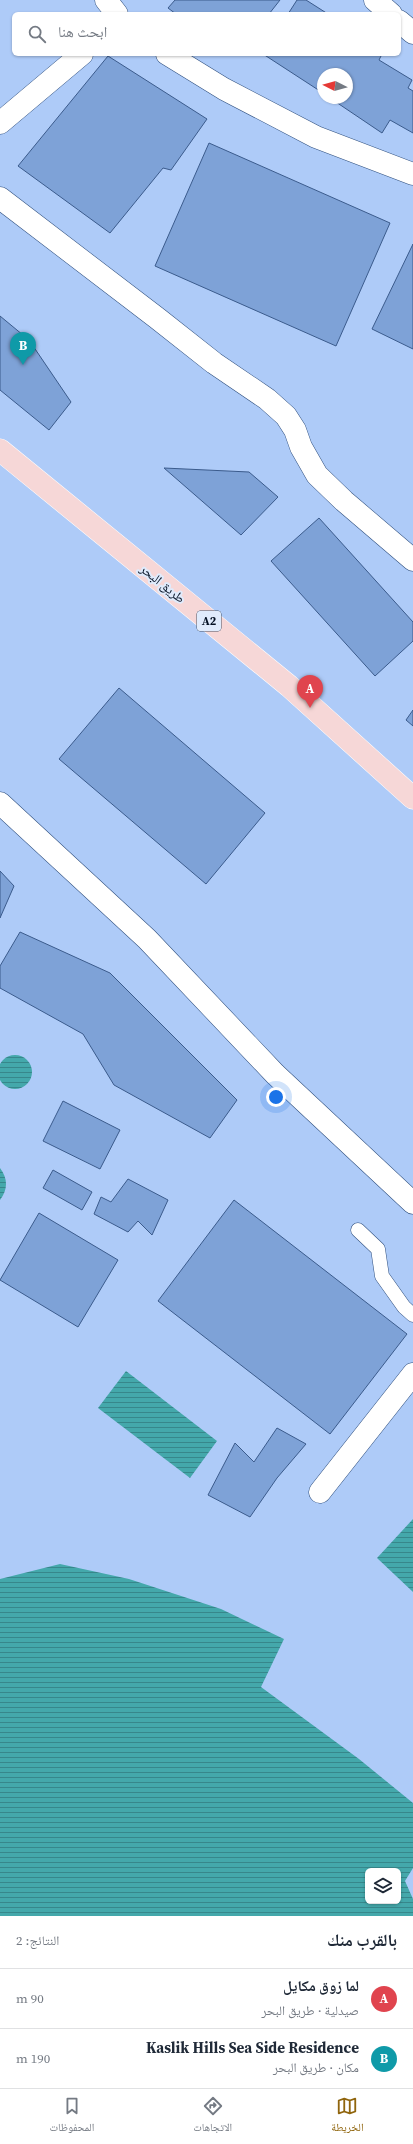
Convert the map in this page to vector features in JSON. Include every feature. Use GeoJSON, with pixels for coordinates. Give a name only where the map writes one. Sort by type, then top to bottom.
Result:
{"type":"FeatureCollection","features":[{"type":"Feature","properties":{"kind":"main road","name":"طريق البحر"},"geometry":{"type":"LineString","coordinates":[[0,450],[289,686],[413,798]]}},
{"type":"Feature","properties":{"kind":"street"},"geometry":{"type":"LineString","coordinates":[[106,0],[115,12]]}},
{"type":"Feature","properties":{"kind":"street"},"geometry":{"type":"LineString","coordinates":[[375,0],[389,12]]}},
{"type":"Feature","properties":{"kind":"street"},"geometry":{"type":"LineString","coordinates":[[401,23],[413,33]]}},
{"type":"Feature","properties":{"kind":"street"},"geometry":{"type":"LineString","coordinates":[[0,123],[80,56]]}},
{"type":"Feature","properties":{"kind":"street"},"geometry":{"type":"LineString","coordinates":[[170,56],[224,90],[316,137],[413,174]]}},
{"type":"Feature","properties":{"kind":"street"},"geometry":{"type":"LineString","coordinates":[[0,198],[158,318],[214,363],[267,399],[286,416],[295,430],[304,452],[317,475],[344,501],[413,560]]}},
{"type":"Feature","properties":{"kind":"street"},"geometry":{"type":"LineString","coordinates":[[0,803],[147,940],[275,1074],[413,1203]]}},
{"type":"Feature","properties":{"kind":"street"},"geometry":{"type":"LineString","coordinates":[[320,1492],[413,1374]]}},
{"type":"Feature","properties":{"kind":"lane"},"geometry":{"type":"LineString","coordinates":[[358,1230],[378,1249],[382,1276],[404,1307],[413,1315]]}},
{"type":"Feature","properties":{"kind":"shaded area"},"geometry":{"type":"Polygon","coordinates":[[[8,1056],[22,1056],[29,1062],[32,1069],[31,1079],[22,1088],[8,1088],[-1,1079],[-1,1065],[8,1056]]]}},
{"type":"Feature","properties":{"kind":"shaded area"},"geometry":{"type":"Polygon","coordinates":[[[0,1168],[6,1180],[6,1188],[0,1200],[0,1168]]]}},
{"type":"Feature","properties":{"kind":"shaded area"},"geometry":{"type":"Polygon","coordinates":[[[126,1371],[217,1441],[190,1478],[98,1408],[126,1371]]]}},
{"type":"Feature","properties":{"kind":"shaded area"},"geometry":{"type":"Polygon","coordinates":[[[413,1519],[413,1592],[377,1558],[413,1519]]]}},
{"type":"Feature","properties":{"kind":"shaded area"},"geometry":{"type":"Polygon","coordinates":[[[60,1564],[129,1579],[221,1609],[284,1639],[261,1687],[359,1759],[413,1803],[413,1868],[405,1881],[413,1899],[413,1916],[0,1916],[0,1579],[60,1564]]]}},
{"type":"Feature","properties":{"kind":"building"},"geometry":{"type":"Polygon","coordinates":[[[175,0],[280,0],[271,12],[173,12],[168,8],[175,0]]]}},
{"type":"Feature","properties":{"kind":"building"},"geometry":{"type":"Polygon","coordinates":[[[297,0],[306,0],[325,12],[289,12],[297,0]]]}},
{"type":"Feature","properties":{"kind":"building"},"geometry":{"type":"Polygon","coordinates":[[[108,56],[207,119],[171,170],[163,168],[110,233],[18,166],[108,56]]]}},
{"type":"Feature","properties":{"kind":"building"},"geometry":{"type":"Polygon","coordinates":[[[266,56],[381,56],[379,60],[412,80],[408,88],[413,91],[413,133],[390,120],[382,133],[339,104],[353,104],[353,68],[317,68],[317,89],[266,56]]]}},
{"type":"Feature","properties":{"kind":"building"},"geometry":{"type":"Polygon","coordinates":[[[209,143],[390,223],[336,346],[155,266],[209,143]]]}},
{"type":"Feature","properties":{"kind":"building"},"geometry":{"type":"Polygon","coordinates":[[[413,244],[413,349],[372,329],[413,244]]]}},
{"type":"Feature","properties":{"kind":"building"},"geometry":{"type":"Polygon","coordinates":[[[0,316],[29,340],[71,402],[49,430],[0,390],[0,316]]]}},
{"type":"Feature","properties":{"kind":"building"},"geometry":{"type":"Polygon","coordinates":[[[164,468],[249,472],[278,497],[241,535],[164,468]]]}},
{"type":"Feature","properties":{"kind":"building"},"geometry":{"type":"Polygon","coordinates":[[[319,518],[413,622],[413,641],[375,676],[271,561],[319,518]]]}},
{"type":"Feature","properties":{"kind":"building"},"geometry":{"type":"Polygon","coordinates":[[[119,688],[265,813],[206,884],[59,759],[119,688]]]}},
{"type":"Feature","properties":{"kind":"building"},"geometry":{"type":"Polygon","coordinates":[[[413,710],[413,726],[406,720],[413,710]]]}},
{"type":"Feature","properties":{"kind":"building"},"geometry":{"type":"Polygon","coordinates":[[[0,871],[14,886],[0,918],[0,871]]]}},
{"type":"Feature","properties":{"kind":"building"},"geometry":{"type":"Polygon","coordinates":[[[20,932],[110,973],[237,1100],[210,1138],[114,1085],[83,1034],[0,988],[0,966],[20,932]]]}},
{"type":"Feature","properties":{"kind":"building"},"geometry":{"type":"Polygon","coordinates":[[[63,1101],[120,1130],[100,1169],[43,1141],[63,1101]]]}},
{"type":"Feature","properties":{"kind":"building"},"geometry":{"type":"Polygon","coordinates":[[[53,1170],[92,1192],[82,1210],[43,1188],[53,1170]]]}},
{"type":"Feature","properties":{"kind":"building"},"geometry":{"type":"Polygon","coordinates":[[[128,1179],[168,1200],[152,1235],[138,1221],[128,1232],[94,1214],[101,1197],[111,1202],[128,1179]]]}},
{"type":"Feature","properties":{"kind":"building"},"geometry":{"type":"Polygon","coordinates":[[[234,1200],[407,1334],[330,1434],[158,1301],[234,1200]]]}},
{"type":"Feature","properties":{"kind":"building"},"geometry":{"type":"Polygon","coordinates":[[[39,1213],[118,1260],[78,1327],[0,1280],[39,1213]]]}},
{"type":"Feature","properties":{"kind":"building"},"geometry":{"type":"Polygon","coordinates":[[[277,1428],[306,1444],[277,1478],[250,1517],[208,1495],[235,1443],[254,1462],[277,1428]]]}},
{"type":"Feature","properties":{"kind":"place","name":"Kaslik Hills Sea Side Residence"},"geometry":{"type":"Point","coordinates":[23,365]}},
{"type":"Feature","properties":{"kind":"place","name":"لما زوق مكايل"},"geometry":{"type":"Point","coordinates":[310,708]}}]}
